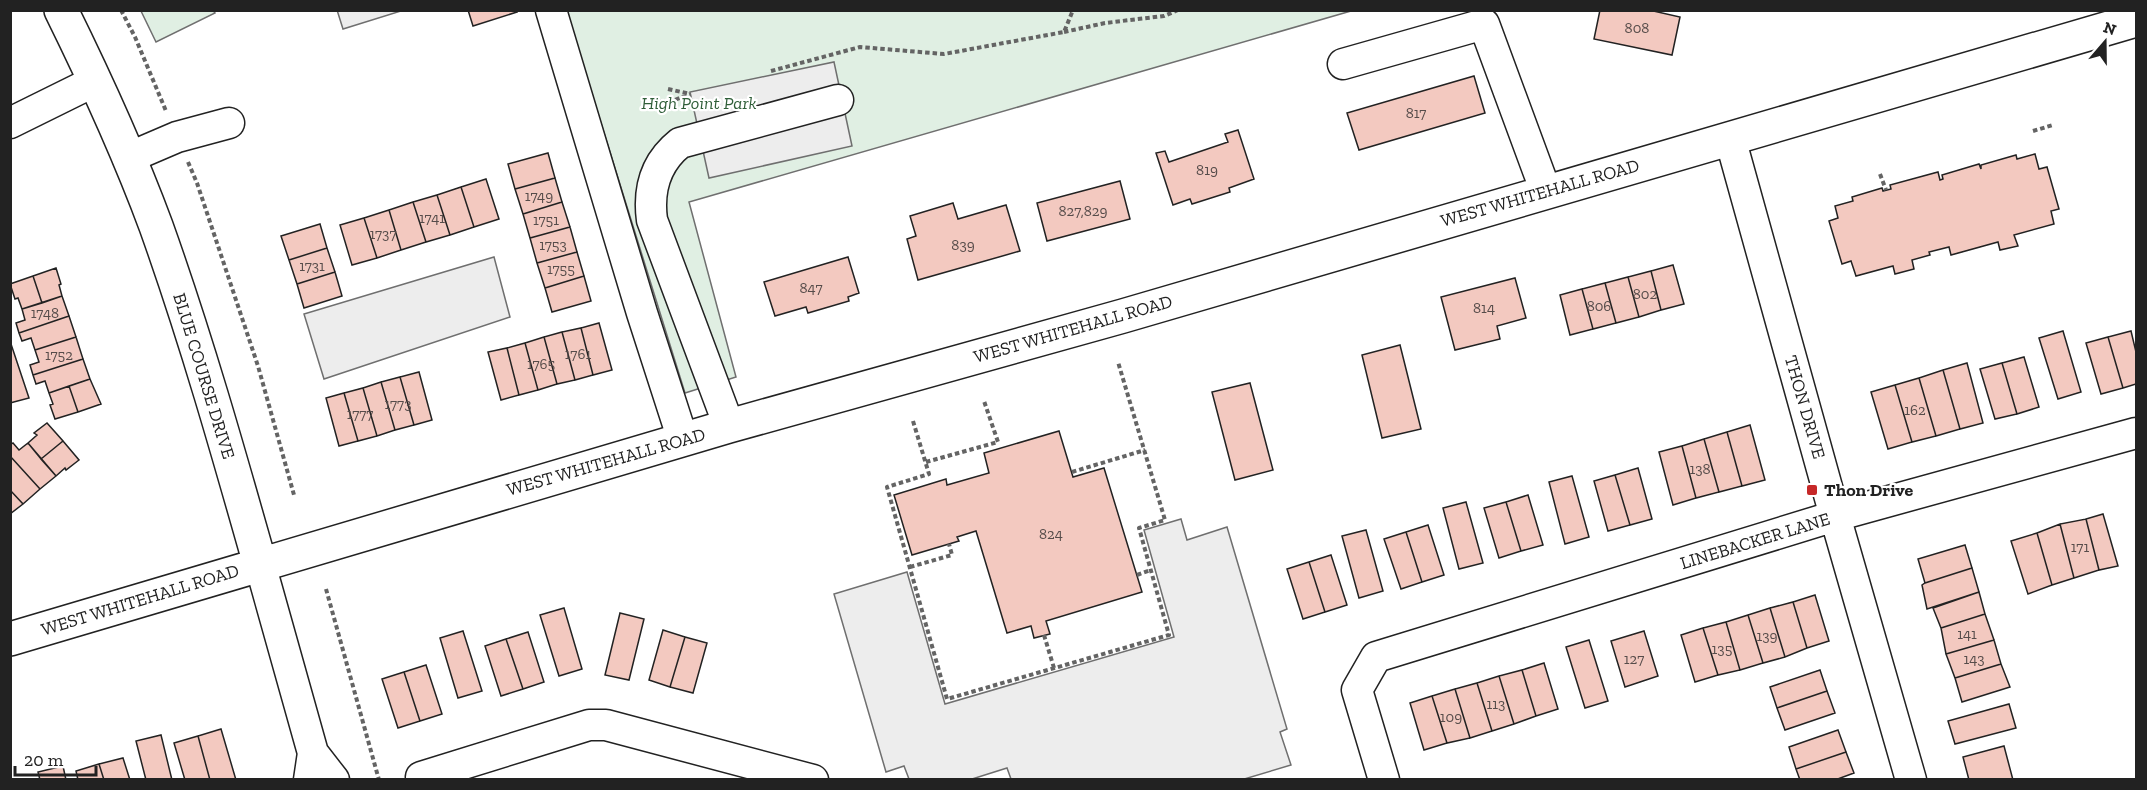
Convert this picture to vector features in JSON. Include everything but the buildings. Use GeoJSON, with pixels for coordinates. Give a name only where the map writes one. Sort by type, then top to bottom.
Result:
{"type":"FeatureCollection","features":[{"type":"Feature","properties":{"kind":"main road","name":"BLUE COURSE DRIVE"},"geometry":{"type":"LineString","coordinates":[[61,10],[95,81],[155,224],[207,380],[260,564]]}},
{"type":"Feature","properties":{"kind":"main road","name":"WEST WHITEHALL ROAD"},"geometry":{"type":"LineString","coordinates":[[10,639],[729,426],[1123,316],[2136,20]]}},
{"type":"Feature","properties":{"kind":"street"},"geometry":{"type":"LineString","coordinates":[[551,10],[683,440]]}},
{"type":"Feature","properties":{"kind":"street"},"geometry":{"type":"LineString","coordinates":[[1343,64],[1484,24],[1546,192]]}},
{"type":"Feature","properties":{"kind":"street"},"geometry":{"type":"LineString","coordinates":[[10,123],[95,81]]}},
{"type":"Feature","properties":{"kind":"street"},"geometry":{"type":"LineString","coordinates":[[729,426],[652,220],[650,194],[653,184],[662,161],[680,143],[838,100]]}},
{"type":"Feature","properties":{"kind":"street"},"geometry":{"type":"LineString","coordinates":[[128,158],[177,138],[229,123]]}},
{"type":"Feature","properties":{"kind":"street","name":"THON DRIVE"},"geometry":{"type":"LineString","coordinates":[[1730,138],[1911,780]]}},
{"type":"Feature","properties":{"kind":"street","name":"LINEBACKER LANE"},"geometry":{"type":"LineString","coordinates":[[1384,780],[1357,690],[1376,657],[1835,516],[2136,433]]}},
{"type":"Feature","properties":{"kind":"street","name":"BLUE COURSE DRIVE"},"geometry":{"type":"LineString","coordinates":[[260,564],[311,766],[334,780]]}},
{"type":"Feature","properties":{"kind":"street"},"geometry":{"type":"LineString","coordinates":[[421,777],[589,725],[606,725],[813,780]]}},
{"type":"Feature","properties":{"kind":"path"},"geometry":{"type":"LineString","coordinates":[[121,10],[135,37],[197,183],[254,355],[294,495]]}},
{"type":"Feature","properties":{"kind":"path"},"geometry":{"type":"LineString","coordinates":[[1064,32],[1073,10]]}},
{"type":"Feature","properties":{"kind":"path"},"geometry":{"type":"LineString","coordinates":[[771,72],[860,47],[944,54],[1105,23],[1164,16],[1178,10]]}},
{"type":"Feature","properties":{"kind":"path"},"geometry":{"type":"LineString","coordinates":[[653,102],[672,101],[690,94],[668,88]]}},
{"type":"Feature","properties":{"kind":"path"},"geometry":{"type":"LineString","coordinates":[[2033,130],[2053,125]]}},
{"type":"Feature","properties":{"kind":"path"},"geometry":{"type":"LineString","coordinates":[[1880,174],[1886,190]]}},
{"type":"Feature","properties":{"kind":"path"},"geometry":{"type":"LineString","coordinates":[[913,421],[929,474],[887,487],[947,699],[1169,635],[1139,528],[1165,520],[1118,362]]}},
{"type":"Feature","properties":{"kind":"path"},"geometry":{"type":"LineString","coordinates":[[926,462],[998,441],[984,401]]}},
{"type":"Feature","properties":{"kind":"path"},"geometry":{"type":"LineString","coordinates":[[1072,472],[1145,450]]}},
{"type":"Feature","properties":{"kind":"path"},"geometry":{"type":"LineString","coordinates":[[910,567],[952,555],[949,544]]}},
{"type":"Feature","properties":{"kind":"path"},"geometry":{"type":"LineString","coordinates":[[1137,574],[1151,570]]}},
{"type":"Feature","properties":{"kind":"path"},"geometry":{"type":"LineString","coordinates":[[326,589],[379,780]]}},
{"type":"Feature","properties":{"kind":"path"},"geometry":{"type":"LineString","coordinates":[[1044,635],[1054,668]]}},
{"type":"Feature","properties":{"kind":"green space"},"geometry":{"type":"Polygon","coordinates":[[[213,10],[215,13],[156,42],[141,11],[213,10]]]}},
{"type":"Feature","properties":{"kind":"green space","name":"High Point Park"},"geometry":{"type":"Polygon","coordinates":[[[566,11],[1351,11],[689,202],[736,377],[685,393],[566,11]]]}},
{"type":"Feature","properties":{"kind":"shaded area"},"geometry":{"type":"Polygon","coordinates":[[[337,10],[401,10],[401,11],[343,29],[337,10]]]}},
{"type":"Feature","properties":{"kind":"shaded area"},"geometry":{"type":"Polygon","coordinates":[[[834,62],[852,146],[709,178],[690,92],[834,62]]]}},
{"type":"Feature","properties":{"kind":"shaded area"},"geometry":{"type":"Polygon","coordinates":[[[494,257],[510,317],[324,379],[304,314],[494,257]]]}},
{"type":"Feature","properties":{"kind":"shaded area"},"geometry":{"type":"Polygon","coordinates":[[[1181,519],[1187,540],[1227,527],[1287,729],[1280,732],[1291,765],[1241,780],[1011,779],[1007,768],[969,780],[909,779],[904,766],[886,772],[834,594],[907,572],[945,704],[1174,637],[1144,530],[1181,519]]]}},
{"type":"Feature","properties":{"kind":"place","name":"Thon Drive"},"geometry":{"type":"Point","coordinates":[1812,490]}}]}
